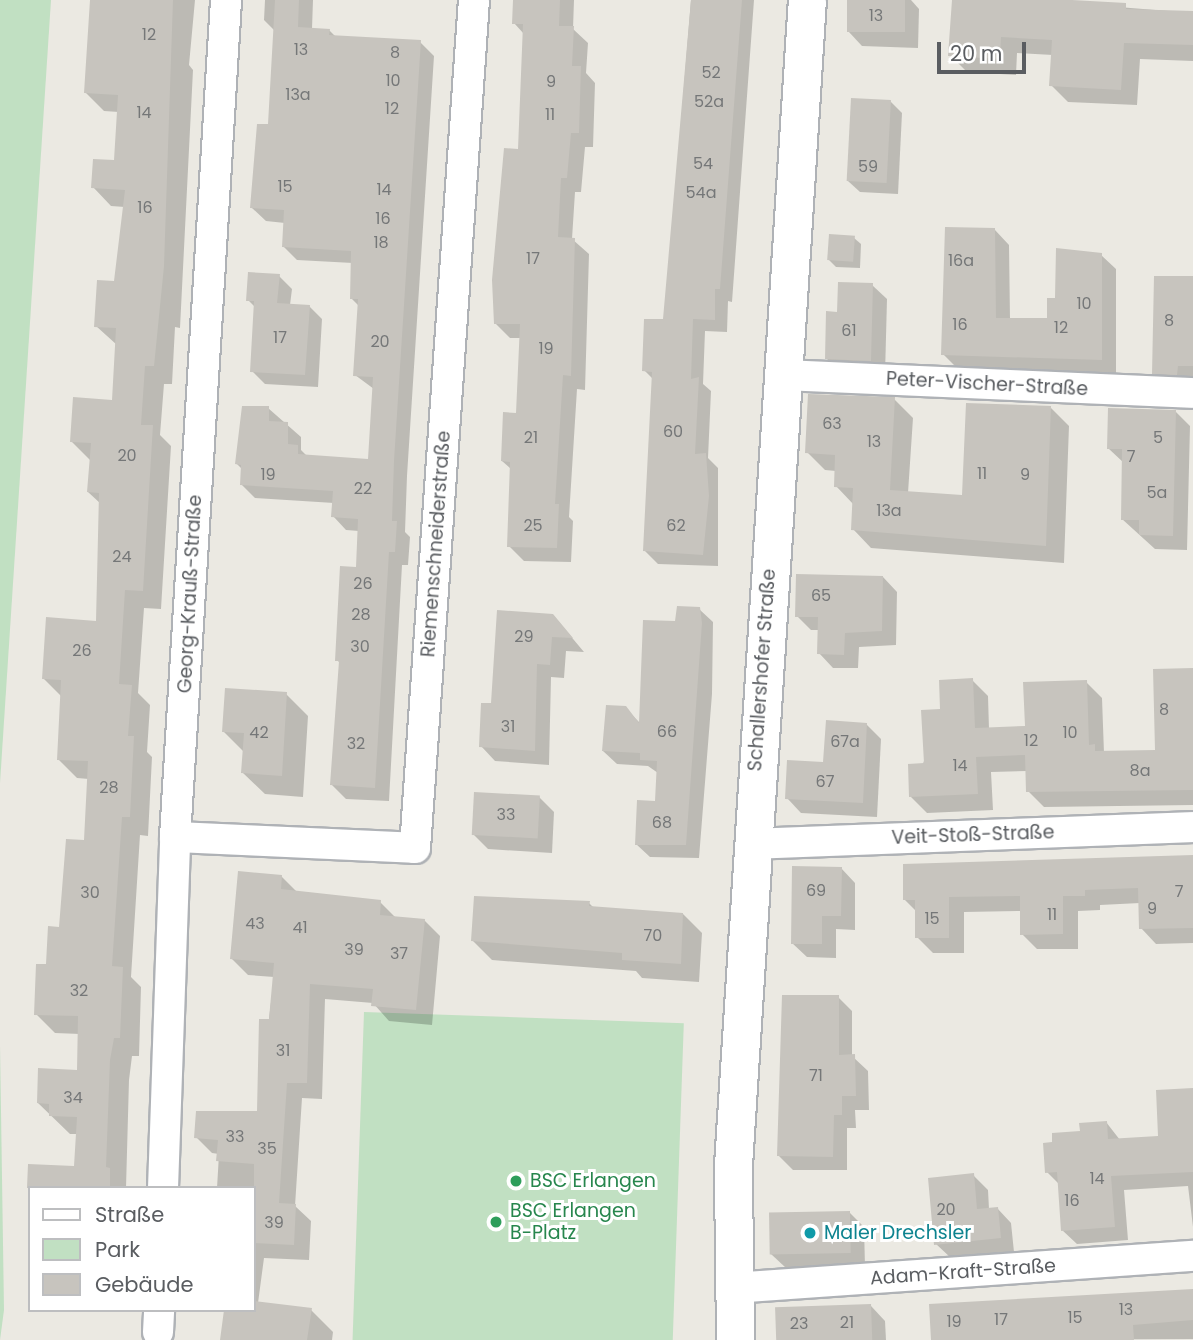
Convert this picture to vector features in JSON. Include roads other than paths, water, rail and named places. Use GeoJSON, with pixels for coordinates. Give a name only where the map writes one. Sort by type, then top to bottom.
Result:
{"type":"FeatureCollection","features":[{"type":"Feature","properties":{"kind":"street","name":"Georg-Krauß-Straße"},"geometry":{"type":"LineString","coordinates":[[163,1186],[175,838],[226,0]]}},
{"type":"Feature","properties":{"kind":"street","name":"Riemenschneiderstraße"},"geometry":{"type":"LineString","coordinates":[[175,838],[415,848],[474,0]]}},
{"type":"Feature","properties":{"kind":"street","name":"Schallershofer Straße"},"geometry":{"type":"LineString","coordinates":[[736,1340],[733,1288],[733,1165],[781,375],[807,0]]}},
{"type":"Feature","properties":{"kind":"street","name":"Peter-Vischer-Straße"},"geometry":{"type":"LineString","coordinates":[[781,375],[1193,393]]}},
{"type":"Feature","properties":{"kind":"street","name":"Veit-Stoß-Straße"},"geometry":{"type":"LineString","coordinates":[[752,844],[1193,827]]}},
{"type":"Feature","properties":{"kind":"street","name":"Adam-Kraft-Straße"},"geometry":{"type":"LineString","coordinates":[[733,1288],[1193,1256]]}},
{"type":"Feature","properties":{"kind":"place","name":"BSC Erlangen"},"geometry":{"type":"Point","coordinates":[516,1181]}},
{"type":"Feature","properties":{"kind":"place","name":"BSC Erlangen B-Platz"},"geometry":{"type":"Point","coordinates":[496,1222]}},
{"type":"Feature","properties":{"kind":"place","name":"Maler Drechsler"},"geometry":{"type":"Point","coordinates":[810,1233]}}]}
